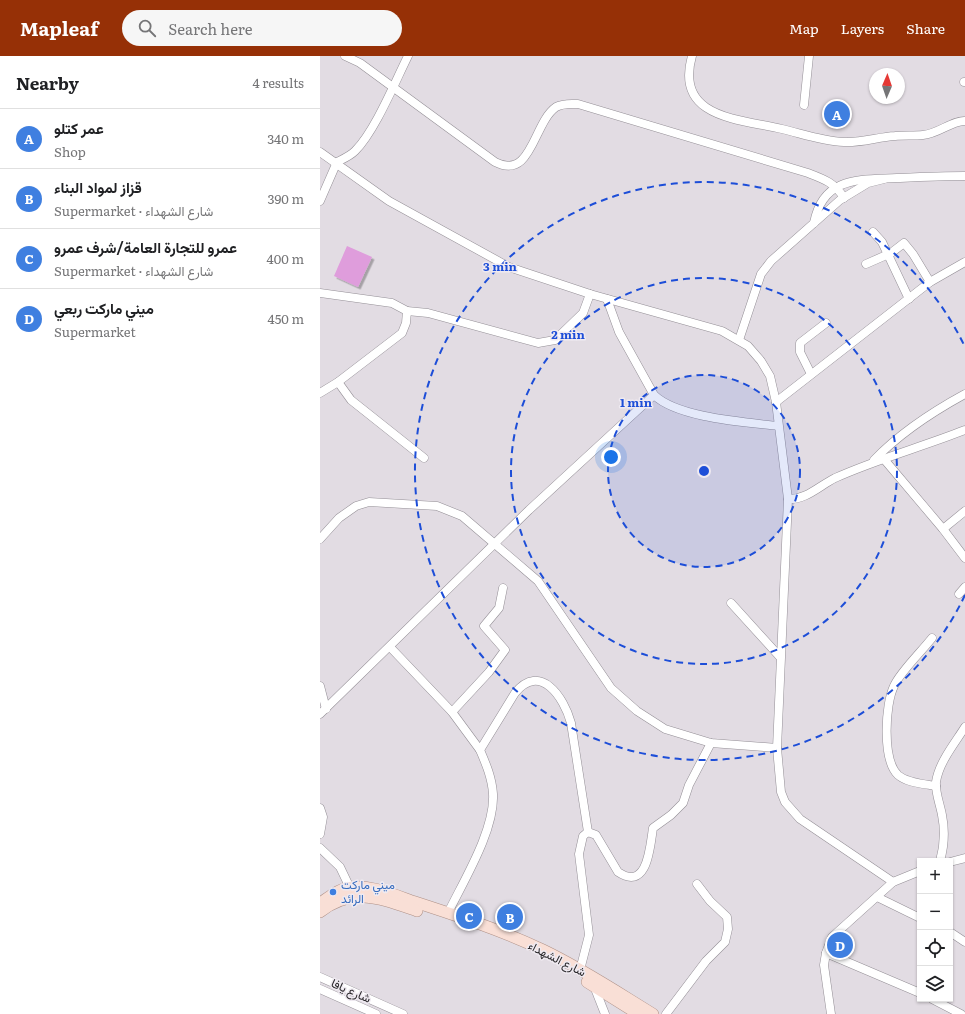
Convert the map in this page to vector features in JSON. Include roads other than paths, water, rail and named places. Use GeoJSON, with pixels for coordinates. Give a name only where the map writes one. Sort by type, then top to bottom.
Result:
{"type":"FeatureCollection","features":[{"type":"Feature","properties":{"kind":"main road","name":"شارع الشهداء"},"geometry":{"type":"LineString","coordinates":[[320,903],[336,893],[350,888],[370,889],[448,912],[510,935],[580,970],[592,981],[638,1014]]}},
{"type":"Feature","properties":{"kind":"main road","name":"شارع الشهداء"},"geometry":{"type":"LineString","coordinates":[[320,912],[329,905],[347,897],[360,896],[399,905],[507,940],[592,981],[653,1014]]}},
{"type":"Feature","properties":{"kind":"street"},"geometry":{"type":"LineString","coordinates":[[345,56],[360,63],[392,88],[502,166],[517,165],[526,157],[549,114],[557,106],[578,104],[778,162],[825,179],[837,187],[844,198]]}},
{"type":"Feature","properties":{"kind":"street"},"geometry":{"type":"LineString","coordinates":[[320,201],[337,162],[348,157],[356,150],[374,124],[408,56]]}},
{"type":"Feature","properties":{"kind":"street"},"geometry":{"type":"LineString","coordinates":[[692,56],[689,78],[694,95],[702,104],[713,111],[740,122],[782,128],[822,140],[844,142],[895,136],[924,135],[939,131],[957,121],[965,121]]}},
{"type":"Feature","properties":{"kind":"street"},"geometry":{"type":"LineString","coordinates":[[804,105],[809,56]]}},
{"type":"Feature","properties":{"kind":"street"},"geometry":{"type":"LineString","coordinates":[[320,152],[337,162],[389,201],[509,267],[590,294],[722,331],[748,346],[761,361],[770,376],[776,402],[788,498],[777,748],[781,792],[792,811],[800,819],[893,882]]}},
{"type":"Feature","properties":{"kind":"street"},"geometry":{"type":"LineString","coordinates":[[814,223],[817,208],[825,197],[837,187],[848,182],[866,178],[884,179],[965,176]]}},
{"type":"Feature","properties":{"kind":"street"},"geometry":{"type":"LineString","coordinates":[[739,340],[761,274],[771,261],[844,198],[868,183],[884,179]]}},
{"type":"Feature","properties":{"kind":"street"},"geometry":{"type":"LineString","coordinates":[[873,232],[882,242],[910,299]]}},
{"type":"Feature","properties":{"kind":"street"},"geometry":{"type":"LineString","coordinates":[[866,264],[888,254],[904,243],[930,282]]}},
{"type":"Feature","properties":{"kind":"street"},"geometry":{"type":"LineString","coordinates":[[776,402],[930,282],[965,262]]}},
{"type":"Feature","properties":{"kind":"street"},"geometry":{"type":"LineString","coordinates":[[320,293],[392,303],[407,311],[428,313],[538,343],[555,340],[583,313],[590,294]]}},
{"type":"Feature","properties":{"kind":"street"},"geometry":{"type":"LineString","coordinates":[[607,299],[619,332],[654,395],[662,403],[731,421],[778,426]]}},
{"type":"Feature","properties":{"kind":"street"},"geometry":{"type":"LineString","coordinates":[[320,393],[338,382],[402,333],[406,323],[407,311]]}},
{"type":"Feature","properties":{"kind":"street"},"geometry":{"type":"LineString","coordinates":[[811,374],[800,352],[800,343],[826,323]]}},
{"type":"Feature","properties":{"kind":"street"},"geometry":{"type":"LineString","coordinates":[[338,382],[351,400],[424,458]]}},
{"type":"Feature","properties":{"kind":"street"},"geometry":{"type":"LineString","coordinates":[[872,462],[890,443],[938,409],[965,394]]}},
{"type":"Feature","properties":{"kind":"street"},"geometry":{"type":"LineString","coordinates":[[323,712],[529,510],[654,395]]}},
{"type":"Feature","properties":{"kind":"street"},"geometry":{"type":"LineString","coordinates":[[788,498],[798,500],[833,479],[872,462],[965,430]]}},
{"type":"Feature","properties":{"kind":"street"},"geometry":{"type":"LineString","coordinates":[[883,458],[965,558]]}},
{"type":"Feature","properties":{"kind":"street"},"geometry":{"type":"LineString","coordinates":[[320,539],[339,518],[356,506],[369,502],[437,506],[462,516],[538,581],[611,688],[637,711],[665,729],[711,743],[777,748]]}},
{"type":"Feature","properties":{"kind":"street"},"geometry":{"type":"LineString","coordinates":[[943,530],[965,511]]}},
{"type":"Feature","properties":{"kind":"street"},"geometry":{"type":"LineString","coordinates":[[959,594],[965,587]]}},
{"type":"Feature","properties":{"kind":"street"},"geometry":{"type":"LineString","coordinates":[[452,712],[489,672],[505,650],[484,626],[499,608],[503,588]]}},
{"type":"Feature","properties":{"kind":"street"},"geometry":{"type":"LineString","coordinates":[[731,603],[780,657]]}},
{"type":"Feature","properties":{"kind":"street"},"geometry":{"type":"LineString","coordinates":[[932,638],[894,684],[889,698],[886,716],[887,742],[893,767],[897,774],[910,780],[936,786]]}},
{"type":"Feature","properties":{"kind":"street"},"geometry":{"type":"LineString","coordinates":[[390,647],[452,712],[480,750],[491,777],[493,794],[492,812],[477,855],[448,912]]}},
{"type":"Feature","properties":{"kind":"street"},"geometry":{"type":"LineString","coordinates":[[480,750],[499,721],[509,702],[522,685],[536,681],[549,686],[563,702],[569,716],[588,832]]}},
{"type":"Feature","properties":{"kind":"street"},"geometry":{"type":"LineString","coordinates":[[320,686],[323,712]]}},
{"type":"Feature","properties":{"kind":"street"},"geometry":{"type":"LineString","coordinates":[[941,858],[944,840],[942,817],[936,786],[940,771],[950,749],[965,727]]}},
{"type":"Feature","properties":{"kind":"street"},"geometry":{"type":"LineString","coordinates":[[588,832],[596,835],[618,872],[630,877],[642,872],[648,864],[653,828],[671,815],[683,803],[690,785],[711,743]]}},
{"type":"Feature","properties":{"kind":"street"},"geometry":{"type":"LineString","coordinates":[[320,808],[323,818],[320,834]]}},
{"type":"Feature","properties":{"kind":"street"},"geometry":{"type":"LineString","coordinates":[[580,970],[589,935],[579,854],[583,836],[588,832]]}},
{"type":"Feature","properties":{"kind":"street"},"geometry":{"type":"LineString","coordinates":[[320,848],[340,867],[350,888]]}},
{"type":"Feature","properties":{"kind":"street"},"geometry":{"type":"LineString","coordinates":[[953,861],[965,858]]}},
{"type":"Feature","properties":{"kind":"street"},"geometry":{"type":"LineString","coordinates":[[831,1014],[825,978],[826,953],[832,937],[893,882],[917,872]]}},
{"type":"Feature","properties":{"kind":"street"},"geometry":{"type":"LineString","coordinates":[[666,1014],[706,961],[725,942],[728,929],[727,917],[710,901],[696,884]]}},
{"type":"Feature","properties":{"kind":"street"},"geometry":{"type":"LineString","coordinates":[[878,897],[917,916]]}},
{"type":"Feature","properties":{"kind":"street"},"geometry":{"type":"LineString","coordinates":[[953,934],[965,942]]}},
{"type":"Feature","properties":{"kind":"street"},"geometry":{"type":"LineString","coordinates":[[826,953],[917,991]]}},
{"type":"Feature","properties":{"kind":"street","name":"شارع يافا"},"geometry":{"type":"LineString","coordinates":[[320,978],[404,1014]]}},
{"type":"Feature","properties":{"kind":"street"},"geometry":{"type":"LineString","coordinates":[[592,981],[605,1014]]}},
{"type":"Feature","properties":{"kind":"street","name":"شارع يافا"},"geometry":{"type":"LineString","coordinates":[[320,990],[376,1014]]}},
{"type":"Feature","properties":{"kind":"street"},"geometry":{"type":"LineString","coordinates":[[938,1002],[961,1014]]}},
{"type":"Feature","properties":{"kind":"place","name":"عمر كتلو"},"geometry":{"type":"Point","coordinates":[837,114]}},
{"type":"Feature","properties":{"kind":"place","name":"ميني ماركت الرائد"},"geometry":{"type":"Point","coordinates":[333,892]}},
{"type":"Feature","properties":{"kind":"place","name":"عمرو للتجارة العامة/شرف عمرو"},"geometry":{"type":"Point","coordinates":[469,916]}},
{"type":"Feature","properties":{"kind":"place","name":"قزاز لمواد البناء"},"geometry":{"type":"Point","coordinates":[510,917]}},
{"type":"Feature","properties":{"kind":"place","name":"ميني ماركت ربعي"},"geometry":{"type":"Point","coordinates":[840,945]}}]}
